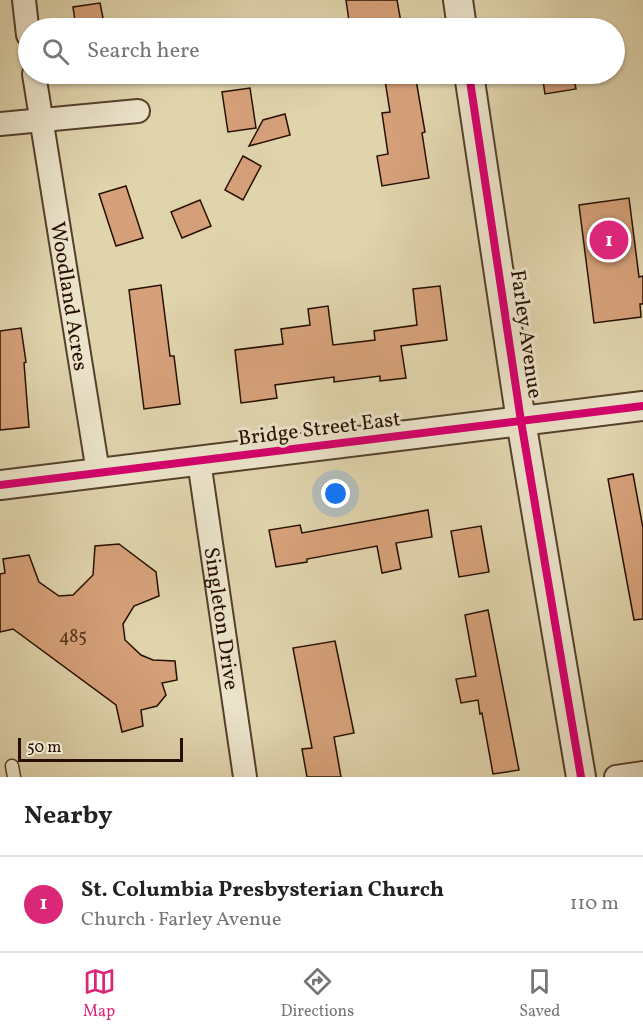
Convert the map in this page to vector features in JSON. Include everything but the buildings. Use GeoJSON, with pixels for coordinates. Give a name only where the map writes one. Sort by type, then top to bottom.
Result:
{"type":"FeatureCollection","features":[{"type":"Feature","properties":{"kind":"street"},"geometry":{"type":"LineString","coordinates":[[24,0],[26,18]]}},
{"type":"Feature","properties":{"kind":"street"},"geometry":{"type":"LineString","coordinates":[[458,0],[461,18]]}},
{"type":"Feature","properties":{"kind":"street","name":"Woodland Acres"},"geometry":{"type":"LineString","coordinates":[[35,84],[98,472]]}},
{"type":"Feature","properties":{"kind":"street","name":"Farley Avenue"},"geometry":{"type":"LineString","coordinates":[[470,84],[521,422],[581,777]]}},
{"type":"Feature","properties":{"kind":"street"},"geometry":{"type":"LineString","coordinates":[[0,124],[138,111]]}},
{"type":"Feature","properties":{"kind":"street","name":"Bridge Street East"},"geometry":{"type":"LineString","coordinates":[[0,485],[643,406]]}},
{"type":"Feature","properties":{"kind":"street","name":"Singleton Drive"},"geometry":{"type":"LineString","coordinates":[[199,460],[245,777]]}},
{"type":"Feature","properties":{"kind":"street"},"geometry":{"type":"LineString","coordinates":[[616,777],[643,773]]}},
{"type":"Feature","properties":{"kind":"cycle path"},"geometry":{"type":"LineString","coordinates":[[470,84],[521,421],[581,777]]}},
{"type":"Feature","properties":{"kind":"cycle path"},"geometry":{"type":"LineString","coordinates":[[0,485],[643,406]]}},
{"type":"Feature","properties":{"kind":"place","name":"St. Columbia Presbysterian Church"},"geometry":{"type":"Point","coordinates":[609,240]}}]}
